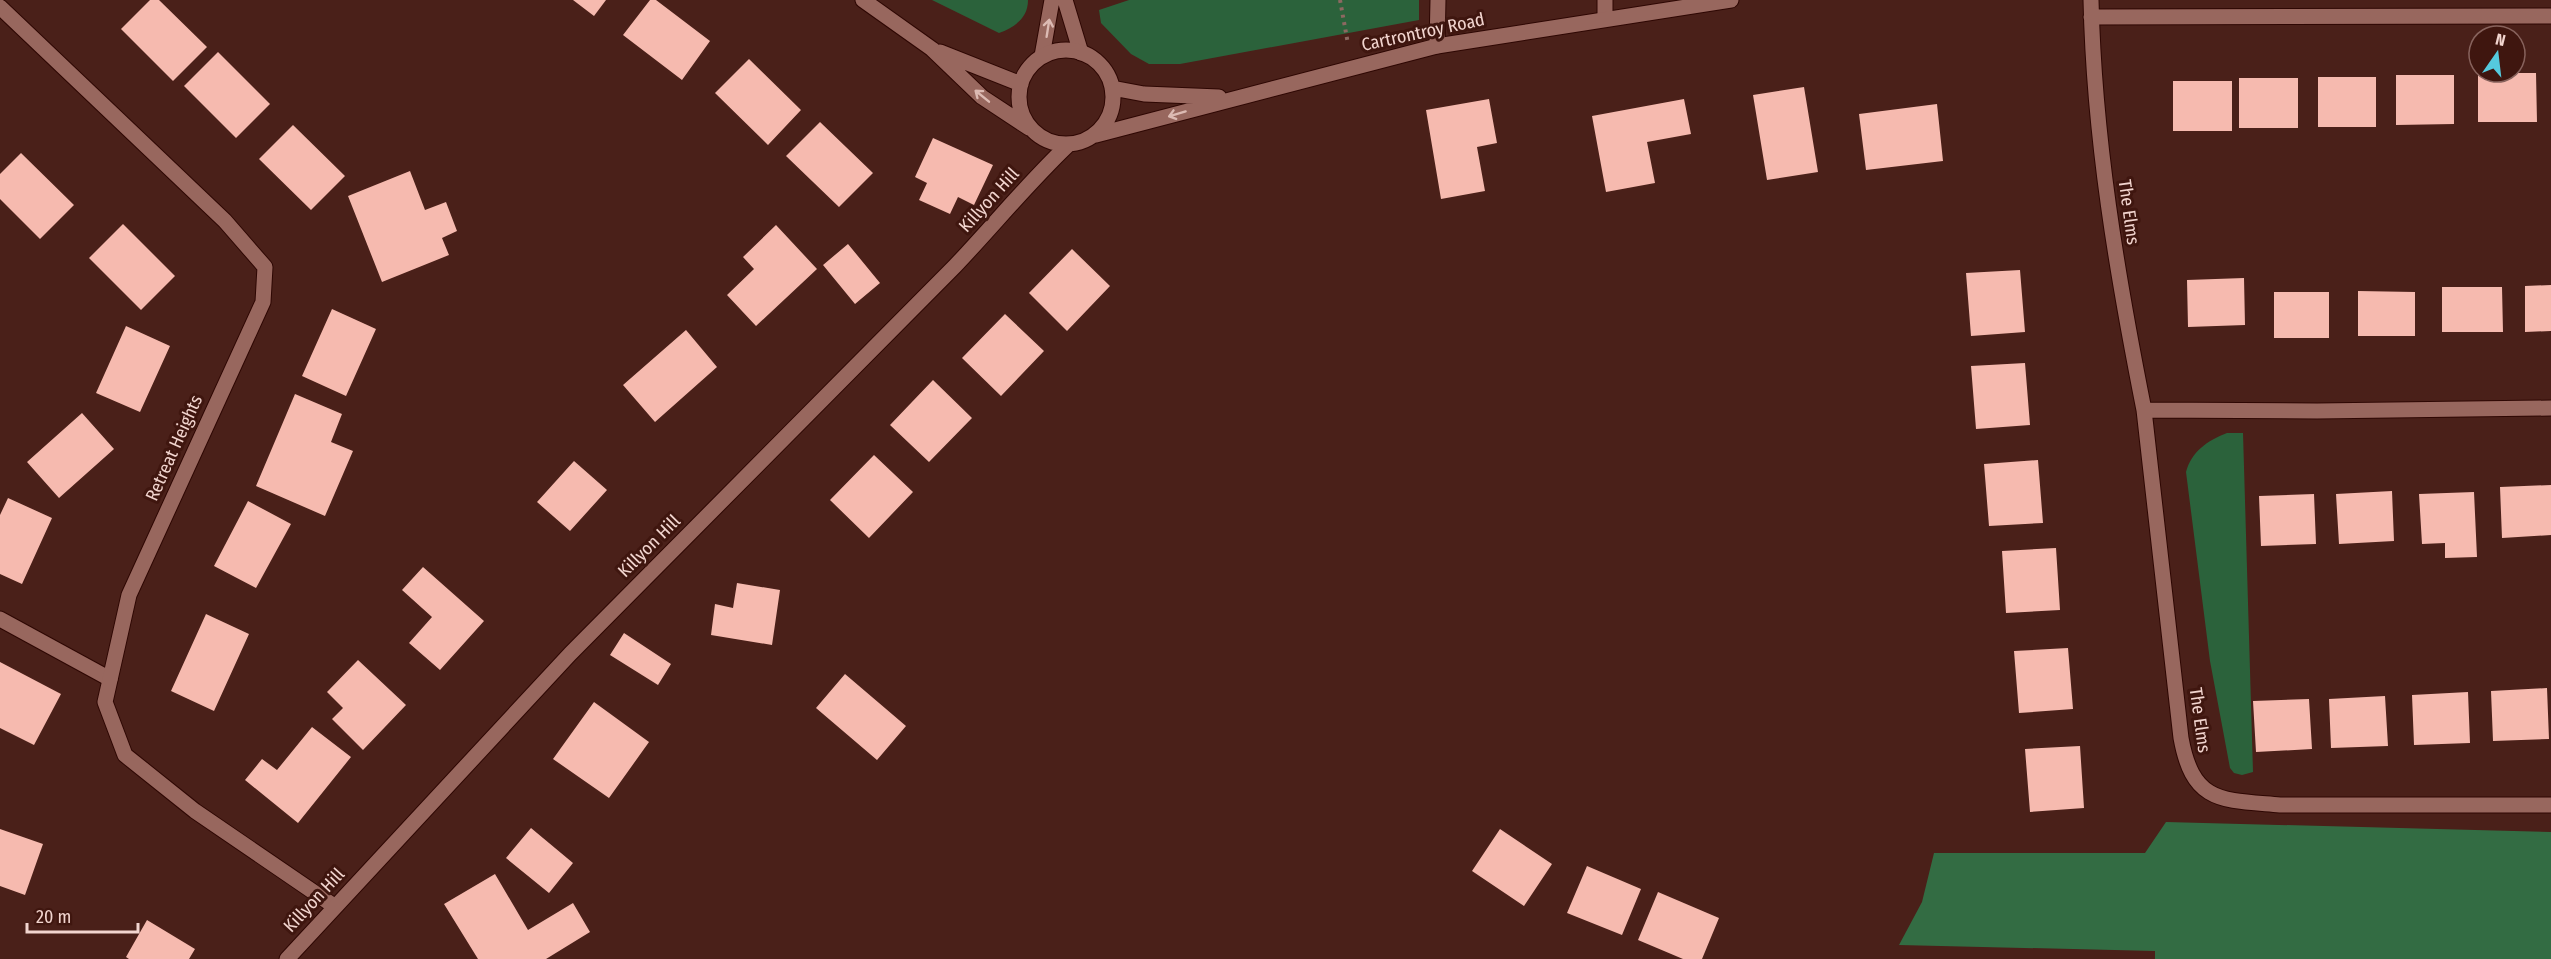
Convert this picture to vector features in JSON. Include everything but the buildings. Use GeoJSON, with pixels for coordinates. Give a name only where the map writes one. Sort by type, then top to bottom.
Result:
{"type":"FeatureCollection","features":[{"type":"Feature","properties":{"kind":"street"},"geometry":{"type":"LineString","coordinates":[[863,0],[932,49],[982,97],[1036,133],[1068,145],[1083,142],[1096,135],[1106,124],[1112,110],[1110,78],[1101,64],[1081,52],[1071,50],[1055,51],[1042,56],[1031,66],[1021,84],[1019,104],[1023,117],[1036,133]]}},
{"type":"Feature","properties":{"kind":"street"},"geometry":{"type":"LineString","coordinates":[[1042,56],[1052,0]]}},
{"type":"Feature","properties":{"kind":"street"},"geometry":{"type":"LineString","coordinates":[[1065,0],[1081,52]]}},
{"type":"Feature","properties":{"kind":"street"},"geometry":{"type":"LineString","coordinates":[[1437,0],[1437,46]]}},
{"type":"Feature","properties":{"kind":"street"},"geometry":{"type":"LineString","coordinates":[[1605,0],[1605,19]]}},
{"type":"Feature","properties":{"kind":"street","name":"Cartrontroy Road"},"geometry":{"type":"LineString","coordinates":[[1096,135],[1437,46],[1731,0]]}},
{"type":"Feature","properties":{"kind":"street","name":"The Elms"},"geometry":{"type":"LineString","coordinates":[[2091,0],[2107,206],[2144,410],[2181,738],[2186,762],[2196,782],[2216,796],[2243,802],[2280,805],[2551,805]]}},
{"type":"Feature","properties":{"kind":"street","name":"Retreat Heights"},"geometry":{"type":"LineString","coordinates":[[0,7],[225,221],[265,267],[263,302],[129,596],[105,702],[125,755],[195,811],[334,906]]}},
{"type":"Feature","properties":{"kind":"street"},"geometry":{"type":"LineString","coordinates":[[2091,17],[2551,16]]}},
{"type":"Feature","properties":{"kind":"street"},"geometry":{"type":"LineString","coordinates":[[932,49],[1021,84]]}},
{"type":"Feature","properties":{"kind":"street","name":"Cartrontroy Road"},"geometry":{"type":"LineString","coordinates":[[1112,88],[1144,94],[1233,98]]}},
{"type":"Feature","properties":{"kind":"street","name":"Killyon Hill"},"geometry":{"type":"LineString","coordinates":[[1036,133],[1046,155],[1044,167]]}},
{"type":"Feature","properties":{"kind":"street","name":"Killyon Hill"},"geometry":{"type":"LineString","coordinates":[[287,959],[570,654],[955,266],[1012,206],[1044,167],[1068,145]]}},
{"type":"Feature","properties":{"kind":"street"},"geometry":{"type":"LineString","coordinates":[[2144,410],[2317,411],[2551,408]]}},
{"type":"Feature","properties":{"kind":"street"},"geometry":{"type":"LineString","coordinates":[[0,620],[110,680]]}},
{"type":"Feature","properties":{"kind":"path"},"geometry":{"type":"LineString","coordinates":[[1340,0],[1351,68]]}},
{"type":"Feature","properties":{"kind":"green space"},"geometry":{"type":"Polygon","coordinates":[[[932,0],[1028,0],[1026,12],[1020,21],[999,33],[932,0]]]}},
{"type":"Feature","properties":{"kind":"green space"},"geometry":{"type":"Polygon","coordinates":[[[1129,0],[1419,0],[1419,20],[1180,64],[1149,64],[1131,54],[1101,23],[1099,10],[1129,0]]]}},
{"type":"Feature","properties":{"kind":"green space"},"geometry":{"type":"Polygon","coordinates":[[[2227,433],[2243,433],[2253,772],[2242,775],[2234,773],[2230,768],[2210,661],[2186,472],[2192,458],[2201,448],[2227,433]]]}},
{"type":"Feature","properties":{"kind":"green space"},"geometry":{"type":"Polygon","coordinates":[[[2166,822],[2551,832],[2551,959],[2155,959],[2155,951],[1899,945],[1922,902],[1934,853],[2145,853],[2166,822]]]}}]}
